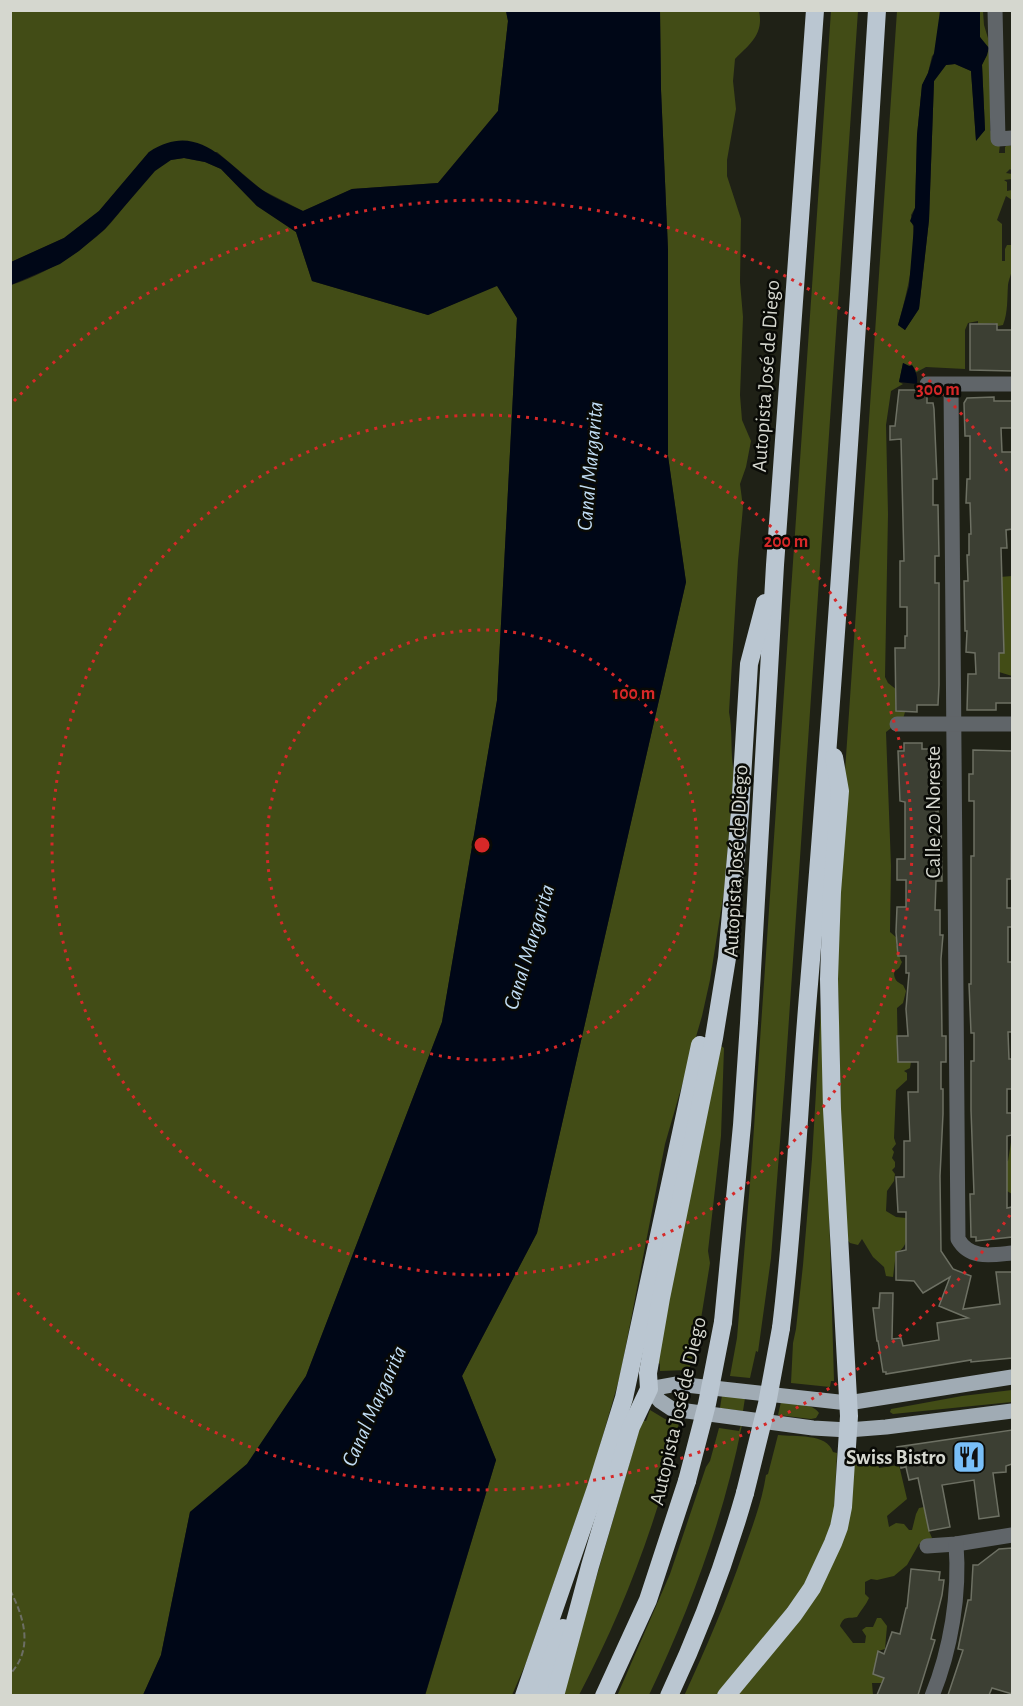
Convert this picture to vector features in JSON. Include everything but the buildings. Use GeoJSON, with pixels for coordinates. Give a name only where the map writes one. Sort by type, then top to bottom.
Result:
{"type":"FeatureCollection","features":[{"type":"Feature","properties":{"kind":"highway","name":"Autopista José de Diego"},"geometry":{"type":"LineString","coordinates":[[604,1695],[648,1600],[687,1481],[707,1404],[723,1322],[748,1035],[776,565],[815,10]]}},
{"type":"Feature","properties":{"kind":"highway"},"geometry":{"type":"LineString","coordinates":[[669,1695],[691,1649],[718,1579],[746,1493],[781,1328],[789,1264],[808,994],[830,735],[877,10]]}},
{"type":"Feature","properties":{"kind":"highway"},"geometry":{"type":"LineString","coordinates":[[555,1695],[631,1427],[649,1389],[648,1373],[661,1298],[714,1038],[727,958],[740,811],[749,664],[776,565]]}},
{"type":"Feature","properties":{"kind":"highway"},"geometry":{"type":"LineString","coordinates":[[726,1695],[794,1614],[812,1588],[839,1527],[843,1506],[848,1403],[832,1109],[829,978],[832,892],[840,791],[830,735]]}},
{"type":"Feature","properties":{"kind":"highway"},"geometry":{"type":"LineString","coordinates":[[524,1695],[596,1488],[624,1398],[720,951],[731,915]]}},
{"type":"Feature","properties":{"kind":"highway"},"geometry":{"type":"LineString","coordinates":[[539,1695],[572,1599],[590,1566]]}},
{"type":"Feature","properties":{"kind":"main road"},"geometry":{"type":"LineString","coordinates":[[649,1389],[677,1384],[848,1403],[1012,1377]]}},
{"type":"Feature","properties":{"kind":"main road"},"geometry":{"type":"LineString","coordinates":[[649,1389],[660,1401],[672,1408],[813,1428],[848,1430],[896,1426],[1012,1411]]}},
{"type":"Feature","properties":{"kind":"street"},"geometry":{"type":"LineString","coordinates":[[995,10],[1006,139]]}},
{"type":"Feature","properties":{"kind":"street"},"geometry":{"type":"LineString","coordinates":[[927,384],[1012,384]]}},
{"type":"Feature","properties":{"kind":"street","name":"Calle 20 Noreste"},"geometry":{"type":"LineString","coordinates":[[951,385],[958,1239],[966,1250],[978,1255],[1012,1253]]}},
{"type":"Feature","properties":{"kind":"street"},"geometry":{"type":"LineString","coordinates":[[897,724],[1012,724]]}},
{"type":"Feature","properties":{"kind":"street"},"geometry":{"type":"LineString","coordinates":[[927,1546],[1012,1535]]}},
{"type":"Feature","properties":{"kind":"street"},"geometry":{"type":"LineString","coordinates":[[932,1695],[945,1655],[953,1612],[957,1578],[956,1544]]}},
{"type":"Feature","properties":{"kind":"path"},"geometry":{"type":"LineString","coordinates":[[10,1590],[25,1626],[25,1648],[15,1669],[10,1674]]}},
{"type":"Feature","properties":{"kind":"green space"},"geometry":{"type":"Polygon","coordinates":[[[11,11],[506,11],[508,21],[498,111],[438,183],[352,189],[303,211],[262,190],[217,152],[149,152],[99,211],[64,238],[11,262],[11,11]]]}},
{"type":"Feature","properties":{"kind":"green space"},"geometry":{"type":"Polygon","coordinates":[[[660,11],[759,11],[760,19],[758,32],[735,59],[733,81],[736,109],[727,160],[727,176],[741,219],[740,282],[743,317],[740,395],[742,420],[751,441],[740,484],[743,507],[729,712],[734,773],[724,891],[710,980],[702,1016],[665,1144],[620,1376],[593,1470],[526,1663],[512,1695],[425,1696],[496,1460],[462,1376],[537,1233],[686,582],[668,456],[668,250],[660,11]]]}},
{"type":"Feature","properties":{"kind":"green space"},"geometry":{"type":"Polygon","coordinates":[[[831,11],[858,11],[771,1258],[758,1352],[756,1351],[750,1378],[730,1376],[737,1338],[751,1171],[831,11]]]}},
{"type":"Feature","properties":{"kind":"green space"},"geometry":{"type":"Polygon","coordinates":[[[897,11],[978,11],[932,56],[922,85],[917,135],[915,208],[911,215],[913,255],[898,325],[905,330],[919,308],[929,220],[934,81],[946,65],[955,64],[971,71],[976,140],[985,130],[982,64],[987,55],[980,37],[980,11],[983,11],[984,25],[991,48],[990,130],[1000,144],[999,153],[1005,153],[1007,145],[1012,146],[1012,171],[1010,169],[1006,173],[1012,174],[1012,179],[1004,180],[1007,182],[1007,191],[1012,190],[1012,200],[1006,196],[997,220],[1002,224],[1002,261],[1005,261],[1007,245],[1012,245],[1012,271],[1003,325],[978,324],[978,321],[968,323],[965,330],[965,369],[926,367],[915,373],[914,368],[903,363],[899,382],[903,384],[891,391],[886,425],[888,514],[885,677],[888,683],[897,690],[895,692],[896,711],[905,712],[903,719],[886,732],[891,866],[890,932],[898,939],[896,945],[902,962],[894,972],[895,977],[906,991],[903,1003],[897,1008],[898,1061],[911,1062],[910,1068],[904,1071],[907,1073],[907,1080],[896,1090],[894,1138],[896,1144],[892,1149],[895,1167],[892,1170],[895,1174],[894,1181],[887,1191],[886,1211],[896,1217],[906,1218],[906,1242],[896,1253],[893,1277],[886,1276],[884,1267],[873,1257],[862,1239],[858,1245],[850,1243],[844,1236],[836,903],[897,11]]]}},
{"type":"Feature","properties":{"kind":"green space"},"geometry":{"type":"Polygon","coordinates":[[[184,158],[205,162],[221,169],[257,206],[296,232],[312,281],[428,315],[497,285],[517,318],[497,701],[442,1022],[306,1376],[247,1464],[190,1512],[161,1655],[143,1695],[11,1696],[11,285],[60,263],[82,248],[111,223],[161,165],[170,160],[184,158]]]}},
{"type":"Feature","properties":{"kind":"green space"},"geometry":{"type":"Polygon","coordinates":[[[1012,576],[1012,676],[999,672],[999,657],[988,653],[1004,652],[1000,577],[1012,576]]]}},
{"type":"Feature","properties":{"kind":"green space"},"geometry":{"type":"Polygon","coordinates":[[[823,1007],[834,1381],[831,1381],[830,1387],[791,1383],[793,1343],[803,1265],[821,1008],[823,1007]]]}},
{"type":"Feature","properties":{"kind":"green space"},"geometry":{"type":"Polygon","coordinates":[[[718,1044],[724,1048],[721,1136],[708,1251],[710,1263],[700,1325],[689,1370],[660,1371],[660,1364],[657,1362],[718,1044]]]}},
{"type":"Feature","properties":{"kind":"green space"},"geometry":{"type":"Polygon","coordinates":[[[1012,1136],[1012,1194],[1007,1191],[1007,1166],[1001,1166],[1001,1161],[1008,1161],[1012,1136]]]}},
{"type":"Feature","properties":{"kind":"green space"},"geometry":{"type":"Polygon","coordinates":[[[1012,1390],[1012,1402],[893,1414],[890,1412],[891,1409],[962,1396],[1012,1390]]]}},
{"type":"Feature","properties":{"kind":"green space"},"geometry":{"type":"Polygon","coordinates":[[[722,1395],[745,1398],[743,1411],[720,1408],[722,1395]]]}},
{"type":"Feature","properties":{"kind":"green space"},"geometry":{"type":"Polygon","coordinates":[[[781,1402],[812,1407],[819,1413],[816,1418],[811,1419],[778,1415],[781,1402]]]}},
{"type":"Feature","properties":{"kind":"green space"},"geometry":{"type":"Polygon","coordinates":[[[650,1410],[665,1419],[679,1423],[667,1476],[629,1588],[593,1669],[579,1695],[562,1696],[642,1420],[646,1421],[650,1410]]]}},
{"type":"Feature","properties":{"kind":"green space"},"geometry":{"type":"Polygon","coordinates":[[[741,1425],[715,1530],[664,1663],[649,1695],[617,1696],[670,1574],[710,1461],[719,1428],[739,1431],[741,1425]]]}},
{"type":"Feature","properties":{"kind":"green space"},"geometry":{"type":"Polygon","coordinates":[[[778,1435],[817,1439],[837,1453],[834,1512],[829,1531],[802,1590],[717,1695],[684,1696],[716,1624],[737,1569],[757,1513],[778,1435]]]}},
{"type":"Feature","properties":{"kind":"green space"},"geometry":{"type":"Polygon","coordinates":[[[876,1449],[879,1468],[899,1465],[907,1499],[887,1516],[889,1527],[896,1523],[904,1524],[912,1530],[919,1508],[924,1507],[932,1538],[919,1544],[907,1565],[894,1576],[865,1582],[865,1594],[869,1598],[868,1601],[857,1617],[845,1619],[840,1626],[853,1643],[865,1643],[866,1636],[862,1630],[866,1627],[873,1627],[877,1618],[881,1618],[887,1626],[885,1649],[878,1651],[873,1674],[887,1679],[908,1694],[882,1683],[872,1683],[873,1695],[735,1696],[819,1587],[856,1456],[876,1449]]]}},
{"type":"Feature","properties":{"kind":"water","name":"Canal Margarita"},"geometry":{"type":"Polygon","coordinates":[[[506,11],[660,11],[668,250],[668,456],[686,582],[537,1233],[462,1376],[496,1460],[425,1695],[143,1695],[161,1655],[190,1512],[247,1464],[306,1376],[442,1022],[497,700],[517,318],[497,286],[428,315],[312,281],[296,232],[257,206],[221,169],[205,162],[184,158],[171,160],[155,171],[105,229],[60,264],[11,285],[11,262],[64,238],[99,211],[149,152],[166,143],[182,141],[196,143],[210,149],[266,192],[303,211],[352,189],[438,183],[498,111],[508,21],[506,11]]]}},
{"type":"Feature","properties":{"kind":"water"},"geometry":{"type":"Polygon","coordinates":[[[940,11],[980,11],[980,37],[989,48],[982,65],[985,130],[976,141],[971,71],[955,64],[946,65],[934,81],[929,220],[919,309],[905,330],[898,325],[909,286],[914,226],[910,221],[915,208],[917,135],[922,85],[934,53],[940,11]]]}},
{"type":"Feature","properties":{"kind":"water"},"geometry":{"type":"Polygon","coordinates":[[[903,363],[912,365],[917,384],[899,382],[903,363]]]}},
{"type":"Feature","properties":{"kind":"place","name":"Swiss Bistro"},"geometry":{"type":"Point","coordinates":[969,1457]}}]}
